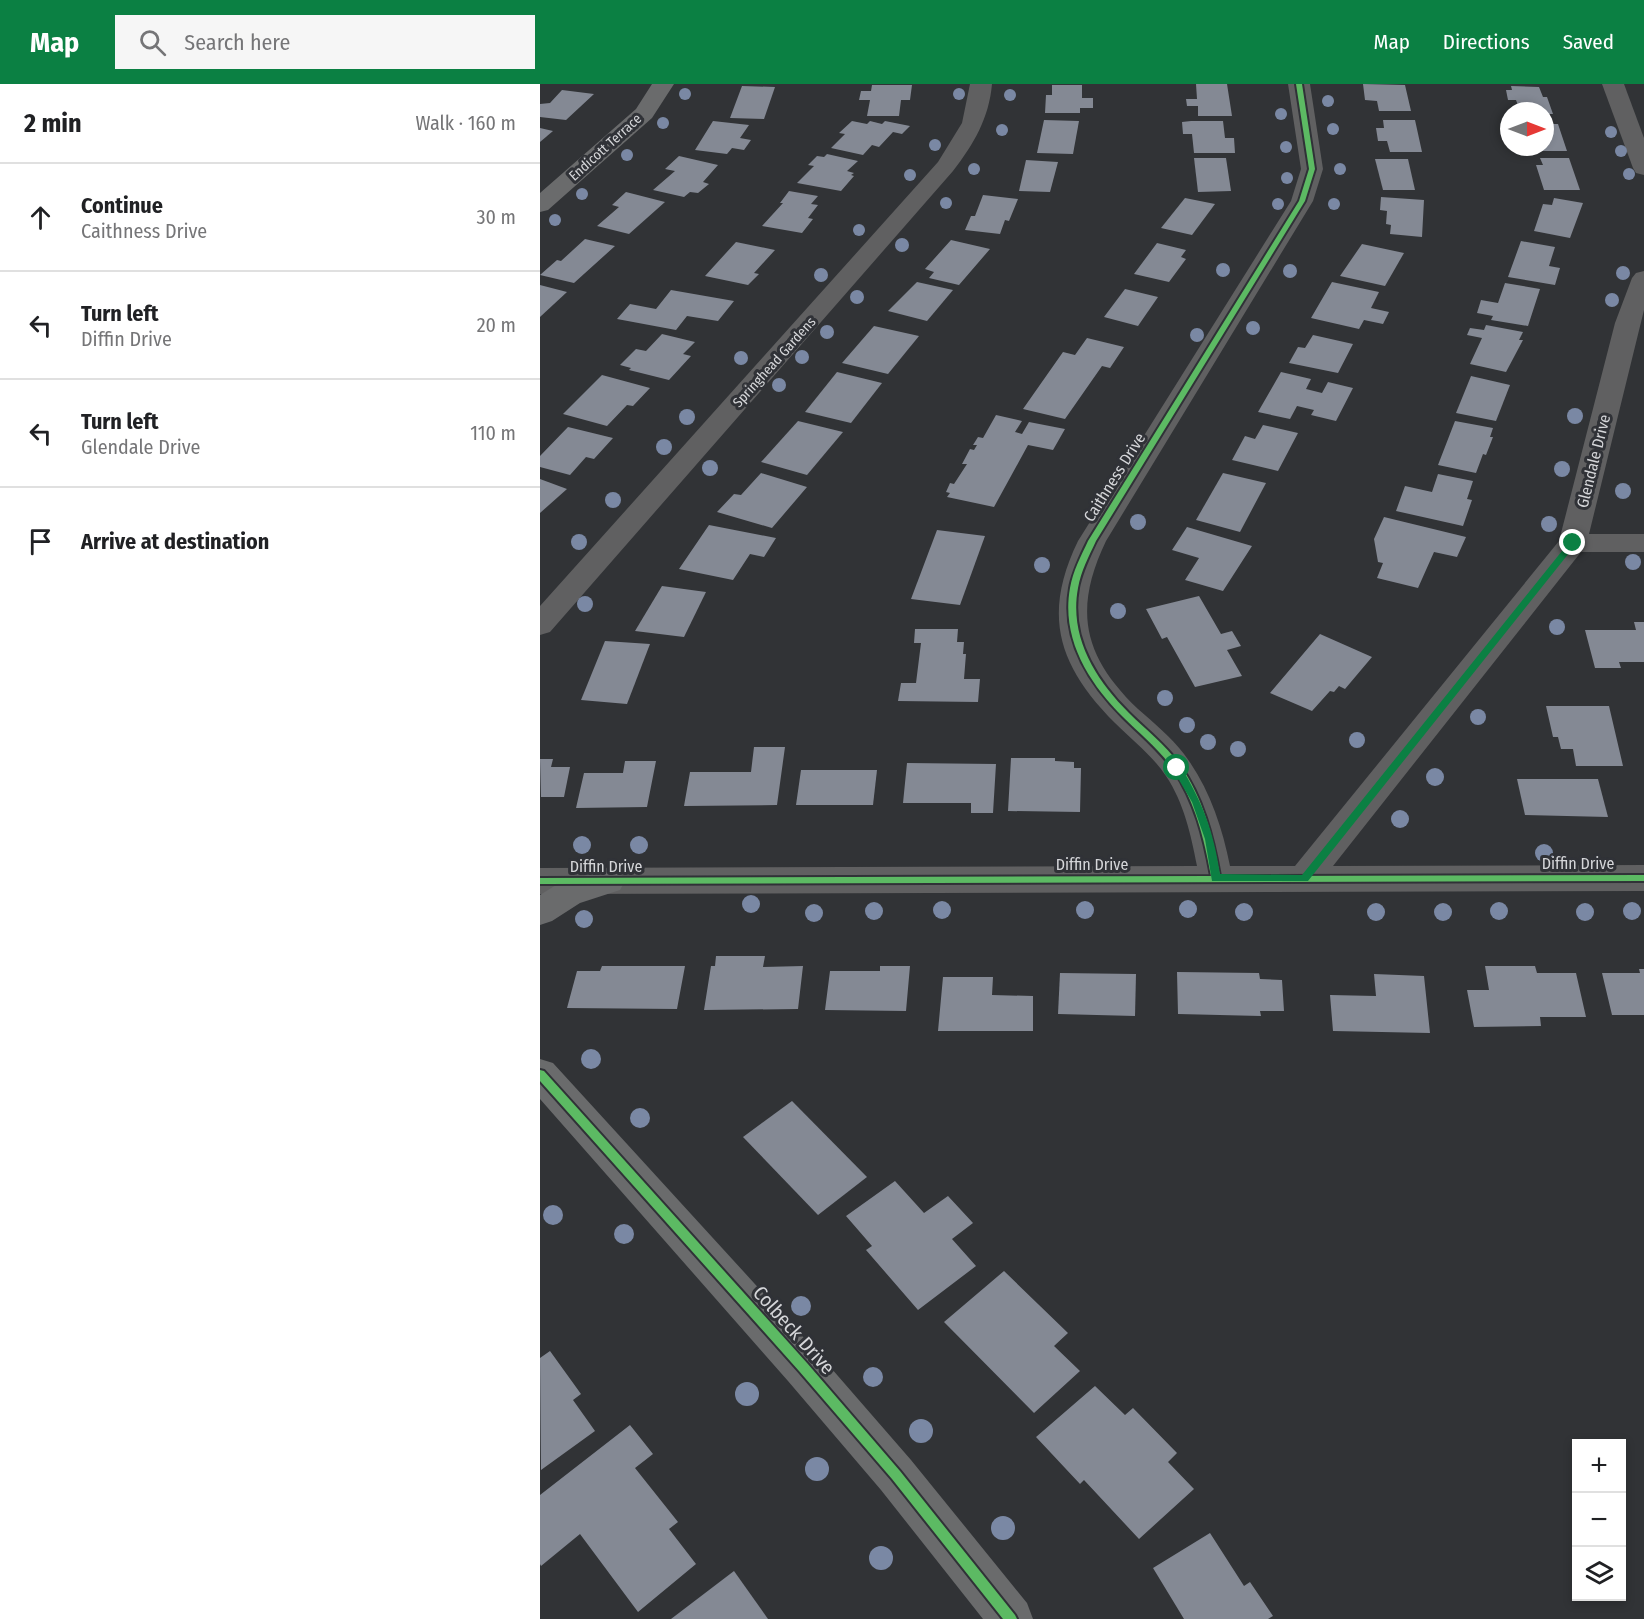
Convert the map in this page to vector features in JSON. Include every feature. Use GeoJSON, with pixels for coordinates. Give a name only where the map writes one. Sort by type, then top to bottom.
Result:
{"type":"FeatureCollection","features":[{"type":"Feature","properties":{"kind":"street","name":"Endicott Terrace"},"geometry":{"type":"LineString","coordinates":[[540,205],[644,113],[663,84]]}},
{"type":"Feature","properties":{"kind":"street","name":"Springhead Gardens"},"geometry":{"type":"LineString","coordinates":[[540,625],[937,177],[958,151],[973,125],[980,99],[981,84]]}},
{"type":"Feature","properties":{"kind":"street","name":"Caithness Drive"},"geometry":{"type":"LineString","coordinates":[[1216,878],[1210,839],[1197,802],[1177,768],[1151,736],[1120,709],[1100,686],[1084,662],[1074,637],[1071,611],[1072,586],[1079,563],[1092,541],[1302,201],[1312,169],[1299,84]]}},
{"type":"Feature","properties":{"kind":"street"},"geometry":{"type":"LineString","coordinates":[[1613,84],[1644,168]]}},
{"type":"Feature","properties":{"kind":"street","name":"Glendale Drive"},"geometry":{"type":"LineString","coordinates":[[1305,878],[1573,543],[1627,322],[1644,278]]}},
{"type":"Feature","properties":{"kind":"street"},"geometry":{"type":"LineString","coordinates":[[1573,543],[1644,543]]}},
{"type":"Feature","properties":{"kind":"street","name":"Diffin Drive"},"geometry":{"type":"LineString","coordinates":[[540,881],[1644,878]]}},
{"type":"Feature","properties":{"kind":"street"},"geometry":{"type":"LineString","coordinates":[[540,912],[568,894],[608,881]]}},
{"type":"Feature","properties":{"kind":"street","name":"Colbeck Drive"},"geometry":{"type":"LineString","coordinates":[[540,1074],[803,1367],[896,1475],[1011,1619]]}},
{"type":"Feature","properties":{"kind":"building"},"geometry":{"type":"Polygon","coordinates":[[[1196,84],[1227,84],[1232,116],[1198,116],[1198,106],[1187,106],[1186,99],[1197,99],[1196,84]]]}},
{"type":"Feature","properties":{"kind":"building"},"geometry":{"type":"Polygon","coordinates":[[[1363,84],[1405,85],[1411,111],[1379,111],[1377,101],[1365,100],[1363,84]]]}},
{"type":"Feature","properties":{"kind":"building"},"geometry":{"type":"Polygon","coordinates":[[[872,85],[912,85],[910,100],[901,100],[899,116],[867,116],[870,100],[859,100],[861,91],[871,91],[872,85]]]}},
{"type":"Feature","properties":{"kind":"building"},"geometry":{"type":"Polygon","coordinates":[[[1052,85],[1082,85],[1082,98],[1093,98],[1093,108],[1080,108],[1080,113],[1045,113],[1046,95],[1052,95],[1052,85]]]}},
{"type":"Feature","properties":{"kind":"building"},"geometry":{"type":"Polygon","coordinates":[[[742,86],[775,87],[764,119],[730,118],[742,86]]]}},
{"type":"Feature","properties":{"kind":"building"},"geometry":{"type":"Polygon","coordinates":[[[1511,86],[1539,87],[1543,97],[1547,97],[1549,102],[1508,100],[1506,90],[1512,90],[1511,86]]]}},
{"type":"Feature","properties":{"kind":"building"},"geometry":{"type":"Polygon","coordinates":[[[562,90],[594,94],[566,120],[540,117],[540,104],[550,103],[562,90]]]}},
{"type":"Feature","properties":{"kind":"building"},"geometry":{"type":"Polygon","coordinates":[[[1044,120],[1079,121],[1073,154],[1037,153],[1044,120]]]}},
{"type":"Feature","properties":{"kind":"building"},"geometry":{"type":"Polygon","coordinates":[[[1383,120],[1415,120],[1422,152],[1390,152],[1387,141],[1378,141],[1376,128],[1384,128],[1383,120]]]}},
{"type":"Feature","properties":{"kind":"building"},"geometry":{"type":"Polygon","coordinates":[[[713,121],[749,125],[740,138],[751,140],[744,150],[732,148],[727,154],[695,150],[713,121]]]}},
{"type":"Feature","properties":{"kind":"building"},"geometry":{"type":"Polygon","coordinates":[[[852,121],[882,124],[885,121],[910,126],[902,134],[893,132],[879,147],[872,145],[863,155],[831,148],[845,134],[839,133],[852,121]]]}},
{"type":"Feature","properties":{"kind":"building"},"geometry":{"type":"Polygon","coordinates":[[[1223,121],[1225,138],[1234,138],[1235,153],[1194,153],[1192,134],[1183,134],[1182,122],[1223,121]]]}},
{"type":"Feature","properties":{"kind":"building"},"geometry":{"type":"Polygon","coordinates":[[[1554,124],[1558,124],[1567,151],[1554,151],[1554,124]]]}},
{"type":"Feature","properties":{"kind":"building"},"geometry":{"type":"Polygon","coordinates":[[[540,128],[553,131],[540,142],[540,128]]]}},
{"type":"Feature","properties":{"kind":"building"},"geometry":{"type":"Polygon","coordinates":[[[827,154],[858,161],[847,171],[854,173],[851,175],[854,176],[841,191],[797,183],[814,166],[808,165],[817,156],[824,157],[827,154]]]}},
{"type":"Feature","properties":{"kind":"building"},"geometry":{"type":"Polygon","coordinates":[[[679,156],[718,165],[703,182],[709,184],[698,193],[690,192],[684,197],[653,190],[675,171],[665,169],[679,156]]]}},
{"type":"Feature","properties":{"kind":"building"},"geometry":{"type":"Polygon","coordinates":[[[1194,158],[1226,158],[1231,191],[1198,192],[1194,158]]]}},
{"type":"Feature","properties":{"kind":"building"},"geometry":{"type":"Polygon","coordinates":[[[1540,158],[1569,158],[1580,190],[1544,190],[1536,165],[1543,165],[1540,158]]]}},
{"type":"Feature","properties":{"kind":"building"},"geometry":{"type":"Polygon","coordinates":[[[1375,159],[1408,159],[1415,190],[1383,190],[1375,159]]]}},
{"type":"Feature","properties":{"kind":"building"},"geometry":{"type":"Polygon","coordinates":[[[1026,160],[1058,162],[1050,192],[1019,191],[1026,160]]]}},
{"type":"Feature","properties":{"kind":"building"},"geometry":{"type":"Polygon","coordinates":[[[789,191],[818,196],[811,204],[818,205],[808,218],[813,219],[802,233],[762,226],[783,203],[780,203],[789,191]]]}},
{"type":"Feature","properties":{"kind":"building"},"geometry":{"type":"Polygon","coordinates":[[[626,192],[665,202],[629,234],[597,226],[619,207],[612,205],[626,192]]]}},
{"type":"Feature","properties":{"kind":"building"},"geometry":{"type":"Polygon","coordinates":[[[983,195],[1018,199],[1009,221],[1005,220],[1000,234],[965,230],[971,216],[975,216],[983,195]]]}},
{"type":"Feature","properties":{"kind":"building"},"geometry":{"type":"Polygon","coordinates":[[[1381,197],[1424,200],[1422,237],[1390,234],[1391,225],[1386,224],[1387,211],[1380,210],[1381,197]]]}},
{"type":"Feature","properties":{"kind":"building"},"geometry":{"type":"Polygon","coordinates":[[[1185,198],[1215,204],[1192,235],[1161,228],[1185,198]]]}},
{"type":"Feature","properties":{"kind":"building"},"geometry":{"type":"Polygon","coordinates":[[[1554,198],[1583,203],[1570,238],[1534,231],[1543,204],[1552,205],[1554,198]]]}},
{"type":"Feature","properties":{"kind":"building"},"geometry":{"type":"Polygon","coordinates":[[[585,239],[615,246],[574,283],[540,275],[557,260],[561,261],[585,239]]]}},
{"type":"Feature","properties":{"kind":"building"},"geometry":{"type":"Polygon","coordinates":[[[951,240],[990,249],[959,285],[929,278],[934,272],[925,269],[951,240]]]}},
{"type":"Feature","properties":{"kind":"building"},"geometry":{"type":"Polygon","coordinates":[[[1521,241],[1555,247],[1549,266],[1560,268],[1555,285],[1508,277],[1521,241]]]}},
{"type":"Feature","properties":{"kind":"building"},"geometry":{"type":"Polygon","coordinates":[[[736,242],[775,250],[754,273],[759,274],[748,285],[705,276],[736,242]]]}},
{"type":"Feature","properties":{"kind":"building"},"geometry":{"type":"Polygon","coordinates":[[[1157,243],[1186,250],[1181,257],[1186,259],[1169,282],[1134,274],[1157,243]]]}},
{"type":"Feature","properties":{"kind":"building"},"geometry":{"type":"Polygon","coordinates":[[[1362,244],[1404,253],[1385,286],[1340,276],[1362,244]]]}},
{"type":"Feature","properties":{"kind":"building"},"geometry":{"type":"Polygon","coordinates":[[[917,282],[953,290],[927,321],[888,311],[917,282]]]}},
{"type":"Feature","properties":{"kind":"building"},"geometry":{"type":"Polygon","coordinates":[[[1332,282],[1379,292],[1371,308],[1389,312],[1383,324],[1364,320],[1359,329],[1311,318],[1332,282]]]}},
{"type":"Feature","properties":{"kind":"building"},"geometry":{"type":"Polygon","coordinates":[[[1505,283],[1540,289],[1528,326],[1491,320],[1493,316],[1477,313],[1481,300],[1498,303],[1505,283]]]}},
{"type":"Feature","properties":{"kind":"building"},"geometry":{"type":"Polygon","coordinates":[[[540,285],[567,292],[540,317],[540,285]]]}},
{"type":"Feature","properties":{"kind":"building"},"geometry":{"type":"Polygon","coordinates":[[[1125,289],[1158,297],[1138,326],[1104,317],[1125,289]]]}},
{"type":"Feature","properties":{"kind":"building"},"geometry":{"type":"Polygon","coordinates":[[[671,290],[734,301],[718,321],[687,316],[676,330],[617,319],[630,304],[656,309],[671,290]]]}},
{"type":"Feature","properties":{"kind":"building"},"geometry":{"type":"Polygon","coordinates":[[[1486,325],[1523,332],[1519,340],[1523,340],[1506,372],[1470,364],[1482,338],[1467,335],[1470,328],[1484,330],[1486,325]]]}},
{"type":"Feature","properties":{"kind":"building"},"geometry":{"type":"Polygon","coordinates":[[[874,326],[919,336],[888,374],[842,363],[874,326]]]}},
{"type":"Feature","properties":{"kind":"building"},"geometry":{"type":"Polygon","coordinates":[[[662,334],[695,342],[683,354],[691,356],[669,380],[629,370],[631,368],[620,365],[636,349],[646,351],[662,334]]]}},
{"type":"Feature","properties":{"kind":"building"},"geometry":{"type":"Polygon","coordinates":[[[1313,335],[1353,344],[1338,373],[1289,363],[1298,347],[1305,348],[1313,335]]]}},
{"type":"Feature","properties":{"kind":"building"},"geometry":{"type":"Polygon","coordinates":[[[1087,338],[1124,347],[1110,368],[1102,366],[1065,419],[1023,409],[1063,352],[1075,355],[1087,338]]]}},
{"type":"Feature","properties":{"kind":"building"},"geometry":{"type":"Polygon","coordinates":[[[837,372],[882,383],[851,423],[805,412],[837,372]]]}},
{"type":"Feature","properties":{"kind":"building"},"geometry":{"type":"Polygon","coordinates":[[[1281,372],[1311,379],[1306,389],[1322,393],[1328,382],[1353,388],[1336,421],[1311,415],[1314,410],[1297,406],[1290,419],[1258,412],[1281,372]]]}},
{"type":"Feature","properties":{"kind":"building"},"geometry":{"type":"Polygon","coordinates":[[[602,375],[650,388],[633,406],[627,405],[607,426],[563,414],[602,375]]]}},
{"type":"Feature","properties":{"kind":"building"},"geometry":{"type":"Polygon","coordinates":[[[1471,376],[1510,385],[1496,421],[1456,413],[1471,376]]]}},
{"type":"Feature","properties":{"kind":"building"},"geometry":{"type":"Polygon","coordinates":[[[996,415],[1022,421],[1015,432],[1022,434],[1029,422],[1065,429],[1053,450],[1028,445],[994,507],[947,497],[950,493],[946,492],[950,483],[954,484],[967,464],[962,464],[970,449],[974,450],[977,445],[973,445],[978,437],[983,438],[996,415]]]}},
{"type":"Feature","properties":{"kind":"building"},"geometry":{"type":"Polygon","coordinates":[[[798,421],[843,432],[807,475],[761,462],[798,421]]]}},
{"type":"Feature","properties":{"kind":"building"},"geometry":{"type":"Polygon","coordinates":[[[1455,421],[1493,428],[1490,437],[1493,437],[1476,473],[1438,465],[1455,421]]]}},
{"type":"Feature","properties":{"kind":"building"},"geometry":{"type":"Polygon","coordinates":[[[1263,425],[1298,433],[1278,471],[1232,460],[1245,436],[1255,439],[1263,425]]]}},
{"type":"Feature","properties":{"kind":"building"},"geometry":{"type":"Polygon","coordinates":[[[568,427],[613,438],[594,459],[586,457],[570,475],[540,467],[540,456],[568,427]]]}},
{"type":"Feature","properties":{"kind":"building"},"geometry":{"type":"Polygon","coordinates":[[[761,473],[807,487],[772,528],[717,512],[734,494],[741,495],[761,473]]]}},
{"type":"Feature","properties":{"kind":"building"},"geometry":{"type":"Polygon","coordinates":[[[1223,473],[1266,483],[1240,532],[1196,520],[1223,473]]]}},
{"type":"Feature","properties":{"kind":"building"},"geometry":{"type":"Polygon","coordinates":[[[1438,474],[1473,481],[1467,499],[1472,500],[1463,526],[1396,511],[1405,486],[1432,492],[1438,474]]]}},
{"type":"Feature","properties":{"kind":"building"},"geometry":{"type":"Polygon","coordinates":[[[540,479],[567,489],[540,513],[540,479]]]}},
{"type":"Feature","properties":{"kind":"building"},"geometry":{"type":"Polygon","coordinates":[[[1384,517],[1466,537],[1457,557],[1434,552],[1418,588],[1377,578],[1383,563],[1378,562],[1374,539],[1384,517]]]}},
{"type":"Feature","properties":{"kind":"building"},"geometry":{"type":"Polygon","coordinates":[[[709,525],[776,538],[764,557],[750,554],[733,580],[679,569],[709,525]]]}},
{"type":"Feature","properties":{"kind":"building"},"geometry":{"type":"Polygon","coordinates":[[[1187,527],[1252,546],[1223,591],[1185,580],[1199,558],[1172,550],[1187,527]]]}},
{"type":"Feature","properties":{"kind":"building"},"geometry":{"type":"Polygon","coordinates":[[[937,530],[985,536],[960,605],[911,599],[937,530]]]}},
{"type":"Feature","properties":{"kind":"building"},"geometry":{"type":"Polygon","coordinates":[[[662,586],[706,592],[684,637],[635,631],[662,586]]]}},
{"type":"Feature","properties":{"kind":"building"},"geometry":{"type":"Polygon","coordinates":[[[1199,596],[1221,634],[1232,631],[1241,646],[1227,650],[1242,676],[1195,687],[1167,637],[1162,639],[1146,609],[1199,596]]]}},
{"type":"Feature","properties":{"kind":"building"},"geometry":{"type":"Polygon","coordinates":[[[1634,622],[1644,622],[1644,662],[1619,662],[1621,668],[1595,668],[1585,630],[1636,630],[1634,622]]]}},
{"type":"Feature","properties":{"kind":"building"},"geometry":{"type":"Polygon","coordinates":[[[915,629],[958,629],[957,642],[964,642],[963,654],[966,654],[964,679],[980,679],[978,702],[898,701],[901,683],[916,683],[921,643],[914,643],[915,629]]]}},
{"type":"Feature","properties":{"kind":"building"},"geometry":{"type":"Polygon","coordinates":[[[1320,634],[1372,657],[1345,689],[1339,686],[1334,692],[1330,691],[1312,711],[1270,693],[1320,634]]]}},
{"type":"Feature","properties":{"kind":"building"},"geometry":{"type":"Polygon","coordinates":[[[605,641],[650,644],[627,704],[581,700],[605,641]]]}},
{"type":"Feature","properties":{"kind":"building"},"geometry":{"type":"Polygon","coordinates":[[[1546,706],[1609,706],[1623,766],[1576,766],[1573,749],[1561,749],[1558,737],[1553,737],[1546,706]]]}},
{"type":"Feature","properties":{"kind":"building"},"geometry":{"type":"Polygon","coordinates":[[[754,747],[785,747],[777,805],[684,806],[690,772],[751,772],[754,747]]]}},
{"type":"Feature","properties":{"kind":"building"},"geometry":{"type":"Polygon","coordinates":[[[1011,758],[1055,758],[1055,761],[1074,762],[1074,768],[1081,768],[1080,812],[1008,811],[1011,758]]]}},
{"type":"Feature","properties":{"kind":"building"},"geometry":{"type":"Polygon","coordinates":[[[540,759],[553,759],[551,767],[570,767],[564,797],[541,797],[540,759]]]}},
{"type":"Feature","properties":{"kind":"building"},"geometry":{"type":"Polygon","coordinates":[[[625,761],[656,761],[647,807],[576,808],[584,773],[623,773],[625,761]]]}},
{"type":"Feature","properties":{"kind":"building"},"geometry":{"type":"Polygon","coordinates":[[[907,763],[996,764],[993,813],[971,813],[971,803],[903,803],[907,763]]]}},
{"type":"Feature","properties":{"kind":"building"},"geometry":{"type":"Polygon","coordinates":[[[801,770],[877,770],[873,805],[796,805],[801,770]]]}},
{"type":"Feature","properties":{"kind":"building"},"geometry":{"type":"Polygon","coordinates":[[[1517,779],[1598,779],[1608,817],[1525,815],[1517,779]]]}},
{"type":"Feature","properties":{"kind":"building"},"geometry":{"type":"Polygon","coordinates":[[[716,956],[765,956],[763,967],[803,966],[798,1009],[704,1010],[711,966],[715,966],[716,956]]]}},
{"type":"Feature","properties":{"kind":"building"},"geometry":{"type":"Polygon","coordinates":[[[602,966],[685,966],[677,1009],[567,1008],[577,971],[600,971],[602,966]]]}},
{"type":"Feature","properties":{"kind":"building"},"geometry":{"type":"Polygon","coordinates":[[[880,966],[910,966],[906,1011],[825,1010],[830,971],[880,971],[880,966]]]}},
{"type":"Feature","properties":{"kind":"building"},"geometry":{"type":"Polygon","coordinates":[[[1485,966],[1535,966],[1537,973],[1576,973],[1586,1017],[1540,1017],[1541,1026],[1474,1027],[1467,990],[1489,990],[1485,966]]]}},
{"type":"Feature","properties":{"kind":"building"},"geometry":{"type":"Polygon","coordinates":[[[1639,969],[1644,969],[1644,1015],[1612,1015],[1602,973],[1640,973],[1639,969]]]}},
{"type":"Feature","properties":{"kind":"building"},"geometry":{"type":"Polygon","coordinates":[[[1177,972],[1259,973],[1260,979],[1282,980],[1284,1011],[1260,1011],[1261,1016],[1178,1014],[1177,972]]]}},
{"type":"Feature","properties":{"kind":"building"},"geometry":{"type":"Polygon","coordinates":[[[1060,973],[1136,974],[1135,1016],[1058,1014],[1060,973]]]}},
{"type":"Feature","properties":{"kind":"building"},"geometry":{"type":"Polygon","coordinates":[[[1374,974],[1424,976],[1430,1033],[1333,1031],[1330,995],[1376,996],[1374,974]]]}},
{"type":"Feature","properties":{"kind":"building"},"geometry":{"type":"Polygon","coordinates":[[[943,977],[993,977],[992,995],[1033,996],[1033,1031],[938,1031],[943,977]]]}},
{"type":"Feature","properties":{"kind":"building"},"geometry":{"type":"Polygon","coordinates":[[[792,1101],[867,1177],[818,1215],[743,1137],[792,1101]]]}},
{"type":"Feature","properties":{"kind":"building"},"geometry":{"type":"Polygon","coordinates":[[[895,1181],[924,1213],[948,1196],[973,1223],[952,1239],[976,1266],[918,1310],[866,1250],[872,1246],[846,1216],[895,1181]]]}},
{"type":"Feature","properties":{"kind":"building"},"geometry":{"type":"Polygon","coordinates":[[[1004,1271],[1068,1333],[1054,1346],[1080,1371],[1034,1413],[944,1322],[1004,1271]]]}},
{"type":"Feature","properties":{"kind":"building"},"geometry":{"type":"Polygon","coordinates":[[[550,1351],[581,1394],[573,1400],[595,1431],[541,1470],[540,1358],[550,1351]]]}},
{"type":"Feature","properties":{"kind":"building"},"geometry":{"type":"Polygon","coordinates":[[[1095,1386],[1125,1415],[1133,1408],[1177,1453],[1168,1462],[1194,1489],[1139,1539],[1084,1480],[1080,1484],[1036,1437],[1095,1386]]]}},
{"type":"Feature","properties":{"kind":"building"},"geometry":{"type":"Polygon","coordinates":[[[630,1425],[653,1454],[635,1468],[678,1522],[669,1529],[696,1564],[638,1612],[580,1534],[541,1566],[540,1564],[540,1495],[630,1425]]]}},
{"type":"Feature","properties":{"kind":"building"},"geometry":{"type":"Polygon","coordinates":[[[1210,1533],[1244,1586],[1250,1582],[1273,1616],[1268,1619],[1184,1619],[1153,1568],[1210,1533]]]}},
{"type":"Feature","properties":{"kind":"building"},"geometry":{"type":"Polygon","coordinates":[[[734,1571],[768,1619],[671,1619],[734,1571]]]}},
{"type":"Feature","properties":{"kind":"cycle path"},"geometry":{"type":"LineString","coordinates":[[1216,878],[1198,807],[1185,781],[1164,751],[1120,709],[1089,670],[1074,630],[1072,608],[1074,586],[1092,541],[1302,201],[1312,169],[1299,84]]}},
{"type":"Feature","properties":{"kind":"cycle path"},"geometry":{"type":"LineString","coordinates":[[540,881],[1644,878]]}},
{"type":"Feature","properties":{"kind":"cycle path"},"geometry":{"type":"LineString","coordinates":[[540,1074],[803,1367],[896,1475],[1011,1619]]}},
{"type":"Feature","properties":{"kind":"route"},"geometry":{"type":"LineString","coordinates":[[1177,768],[1197,802],[1210,839],[1216,878],[1305,878],[1573,543]]}}]}
